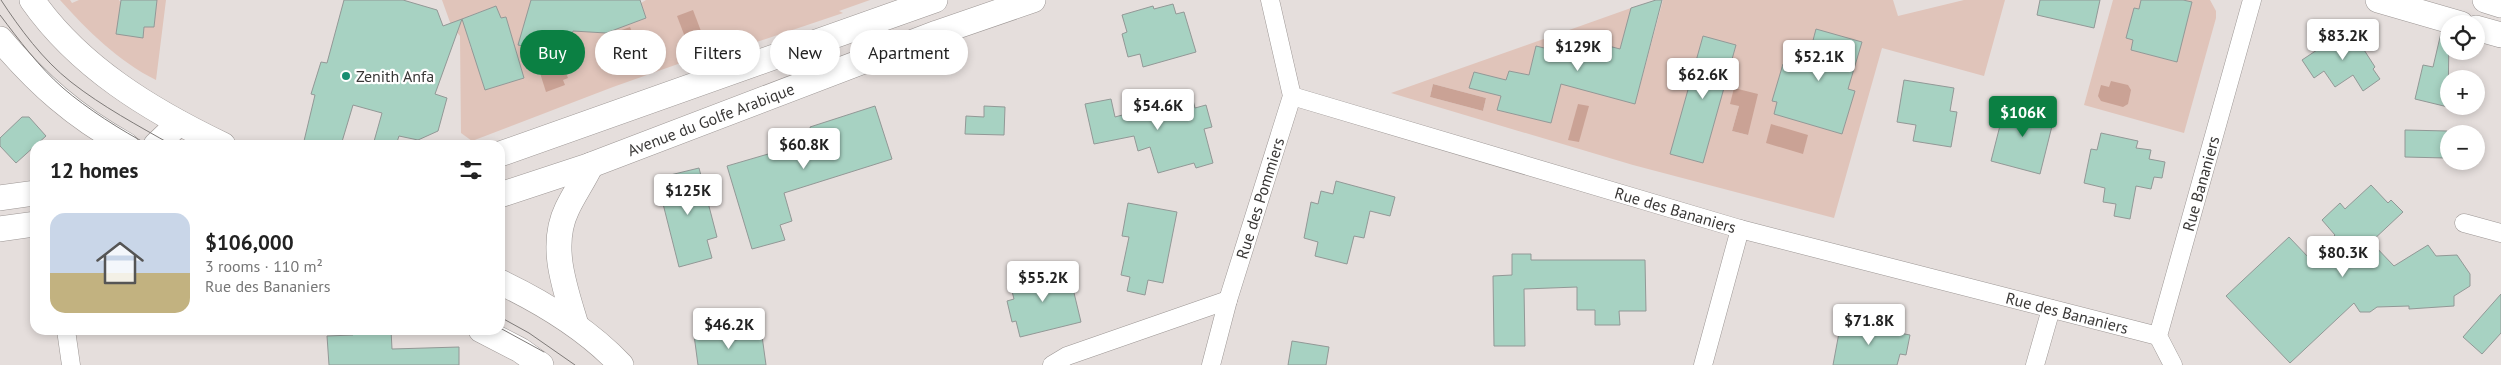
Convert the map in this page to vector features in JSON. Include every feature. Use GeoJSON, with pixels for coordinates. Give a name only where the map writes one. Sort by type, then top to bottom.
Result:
{"type":"FeatureCollection","features":[{"type":"Feature","properties":{"kind":"street"},"geometry":{"type":"LineString","coordinates":[[32,0],[69,44],[104,77],[184,133],[206,140]]}},
{"type":"Feature","properties":{"kind":"street"},"geometry":{"type":"LineString","coordinates":[[505,152],[933,0],[937,30]]}},
{"type":"Feature","properties":{"kind":"street","name":"Avenue du Golfe Arabique"},"geometry":{"type":"LineString","coordinates":[[946,30],[1033,0]]}},
{"type":"Feature","properties":{"kind":"street"},"geometry":{"type":"LineString","coordinates":[[1270,0],[1292,96]]}},
{"type":"Feature","properties":{"kind":"street","name":"Rue Bananiers"},"geometry":{"type":"LineString","coordinates":[[2158,336],[2252,0]]}},
{"type":"Feature","properties":{"kind":"street"},"geometry":{"type":"LineString","coordinates":[[2378,0],[2440,18]]}},
{"type":"Feature","properties":{"kind":"street"},"geometry":{"type":"LineString","coordinates":[[2485,31],[2501,35]]}},
{"type":"Feature","properties":{"kind":"street"},"geometry":{"type":"LineString","coordinates":[[0,39],[43,87],[91,135],[108,140]]}},
{"type":"Feature","properties":{"kind":"street","name":"Avenue du Golfe Arabique"},"geometry":{"type":"LineString","coordinates":[[505,193],[591,165],[850,68]]}},
{"type":"Feature","properties":{"kind":"street","name":"Rue des Bananiers"},"geometry":{"type":"LineString","coordinates":[[1292,96],[1740,229],[2158,336]]}},
{"type":"Feature","properties":{"kind":"street","name":"Rue des Pommiers"},"geometry":{"type":"LineString","coordinates":[[1210,365],[1228,300],[1292,96]]}},
{"type":"Feature","properties":{"kind":"street"},"geometry":{"type":"LineString","coordinates":[[168,140],[184,133]]}},
{"type":"Feature","properties":{"kind":"street"},"geometry":{"type":"LineString","coordinates":[[576,325],[559,253],[560,233],[566,210],[591,165]]}},
{"type":"Feature","properties":{"kind":"street"},"geometry":{"type":"LineString","coordinates":[[0,198],[30,194]]}},
{"type":"Feature","properties":{"kind":"street"},"geometry":{"type":"LineString","coordinates":[[2464,223],[2501,233]]}},
{"type":"Feature","properties":{"kind":"street"},"geometry":{"type":"LineString","coordinates":[[0,229],[30,225]]}},
{"type":"Feature","properties":{"kind":"street"},"geometry":{"type":"LineString","coordinates":[[1703,365],[1740,229]]}},
{"type":"Feature","properties":{"kind":"street"},"geometry":{"type":"LineString","coordinates":[[505,285],[576,325],[606,349],[621,365]]}},
{"type":"Feature","properties":{"kind":"street"},"geometry":{"type":"LineString","coordinates":[[1052,365],[1067,356],[1228,300]]}},
{"type":"Feature","properties":{"kind":"street"},"geometry":{"type":"LineString","coordinates":[[2035,365],[2051,309]]}},
{"type":"Feature","properties":{"kind":"street"},"geometry":{"type":"LineString","coordinates":[[67,335],[71,365]]}},
{"type":"Feature","properties":{"kind":"street"},"geometry":{"type":"LineString","coordinates":[[491,335],[520,350],[541,365]]}},
{"type":"Feature","properties":{"kind":"street"},"geometry":{"type":"LineString","coordinates":[[2158,336],[2173,365]]}},
{"type":"Feature","properties":{"kind":"shaded area"},"geometry":{"type":"Polygon","coordinates":[[[60,0],[70,0],[72,3],[79,0],[119,0],[143,37],[144,27],[154,27],[157,0],[166,0],[156,80],[116,55],[81,23],[60,0]]]}},
{"type":"Feature","properties":{"kind":"shaded area"},"geometry":{"type":"Polygon","coordinates":[[[442,0],[531,0],[528,11],[531,30],[520,30],[520,64],[506,17],[501,18],[496,6],[469,16],[474,28],[466,31],[471,49],[479,46],[479,72],[485,90],[524,78],[523,75],[547,75],[563,80],[563,75],[585,75],[585,31],[595,32],[595,75],[647,75],[475,140],[471,140],[461,133],[460,36],[451,25],[442,0]]]}},
{"type":"Feature","properties":{"kind":"shaded area"},"geometry":{"type":"Polygon","coordinates":[[[646,0],[870,0],[839,11],[843,13],[793,30],[770,30],[770,38],[760,41],[760,30],[676,30],[676,65],[666,68],[666,30],[613,30],[646,18],[641,3],[646,0]]]}},
{"type":"Feature","properties":{"kind":"shaded area"},"geometry":{"type":"Polygon","coordinates":[[[1663,0],[1893,0],[1898,16],[1964,0],[2005,0],[1984,76],[1882,48],[1834,218],[1633,165],[1391,93],[1631,8],[1620,49],[1601,45],[1589,91],[1635,104],[1663,0]],[[1703,36],[1671,154],[1703,163],[1736,45],[1703,36]],[[1797,44],[1790,66],[1783,64],[1773,101],[1777,102],[1774,114],[1842,134],[1855,91],[1848,89],[1811,48],[1797,44]],[[1536,47],[1529,75],[1509,71],[1506,80],[1474,72],[1470,88],[1501,96],[1498,110],[1551,123],[1568,54],[1536,47]],[[1433,84],[1430,97],[1483,111],[1486,98],[1433,84]],[[1739,106],[1732,131],[1748,135],[1739,106]]]}},
{"type":"Feature","properties":{"kind":"shaded area"},"geometry":{"type":"Polygon","coordinates":[[[2113,0],[2141,0],[2139,9],[2134,8],[2126,38],[2133,40],[2131,50],[2176,62],[2192,3],[2183,0],[2210,0],[2216,11],[2216,18],[2184,133],[2084,105],[2113,0]]]}},
{"type":"Feature","properties":{"kind":"shaded area"},"geometry":{"type":"Polygon","coordinates":[[[693,10],[701,30],[682,30],[677,16],[693,10]]]}},
{"type":"Feature","properties":{"kind":"shaded area"},"geometry":{"type":"Polygon","coordinates":[[[541,75],[567,75],[568,78],[563,80],[565,85],[546,92],[541,75]]]}},
{"type":"Feature","properties":{"kind":"shaded area"},"geometry":{"type":"Polygon","coordinates":[[[2111,81],[2128,85],[2131,90],[2128,104],[2123,107],[2101,101],[2098,96],[2101,85],[2109,87],[2111,81]]]}},
{"type":"Feature","properties":{"kind":"shaded area"},"geometry":{"type":"Polygon","coordinates":[[[1433,84],[1486,98],[1483,111],[1430,97],[1433,84]]]}},
{"type":"Feature","properties":{"kind":"shaded area"},"geometry":{"type":"Polygon","coordinates":[[[1734,88],[1758,94],[1748,135],[1732,131],[1739,106],[1730,104],[1734,88]]]}},
{"type":"Feature","properties":{"kind":"shaded area"},"geometry":{"type":"Polygon","coordinates":[[[1578,104],[1589,106],[1579,142],[1568,140],[1578,104]]]}},
{"type":"Feature","properties":{"kind":"shaded area"},"geometry":{"type":"Polygon","coordinates":[[[1771,124],[1808,135],[1803,154],[1766,143],[1771,124]]]}},
{"type":"Feature","properties":{"kind":"building"},"geometry":{"type":"Polygon","coordinates":[[[121,0],[157,0],[154,27],[144,27],[143,38],[116,34],[121,0]]]}},
{"type":"Feature","properties":{"kind":"building","name":"Zenith Anfa"},"geometry":{"type":"Polygon","coordinates":[[[344,0],[403,0],[437,10],[443,26],[462,19],[435,94],[447,98],[438,131],[418,140],[399,136],[398,140],[374,140],[382,113],[353,105],[342,140],[304,140],[315,95],[311,94],[321,62],[327,63],[344,0]]]}},
{"type":"Feature","properties":{"kind":"building"},"geometry":{"type":"Polygon","coordinates":[[[531,0],[640,0],[646,18],[614,30],[595,30],[595,32],[585,32],[585,30],[522,30],[531,0]]]}},
{"type":"Feature","properties":{"kind":"building"},"geometry":{"type":"Polygon","coordinates":[[[1662,0],[1635,104],[1561,84],[1551,123],[1497,110],[1501,96],[1469,88],[1474,72],[1506,80],[1509,71],[1529,75],[1536,46],[1597,61],[1601,44],[1620,49],[1631,8],[1662,0]]]}},
{"type":"Feature","properties":{"kind":"building"},"geometry":{"type":"Polygon","coordinates":[[[2040,0],[2100,0],[2094,28],[2037,15],[2040,0]]]}},
{"type":"Feature","properties":{"kind":"building"},"geometry":{"type":"Polygon","coordinates":[[[2141,0],[2183,0],[2192,2],[2177,62],[2131,50],[2133,40],[2126,38],[2134,8],[2139,9],[2141,0]]]}},
{"type":"Feature","properties":{"kind":"building"},"geometry":{"type":"Polygon","coordinates":[[[1173,4],[1176,14],[1184,12],[1196,52],[1143,67],[1140,54],[1128,57],[1122,34],[1127,32],[1122,15],[1153,6],[1154,9],[1173,4]]]}},
{"type":"Feature","properties":{"kind":"building"},"geometry":{"type":"Polygon","coordinates":[[[496,6],[501,18],[506,17],[520,64],[520,75],[523,75],[524,78],[485,90],[462,19],[496,6]]]}},
{"type":"Feature","properties":{"kind":"building"},"geometry":{"type":"Polygon","coordinates":[[[2350,28],[2375,67],[2373,69],[2380,79],[2363,91],[2353,75],[2335,87],[2324,71],[2314,78],[2302,60],[2350,28]]]}},
{"type":"Feature","properties":{"kind":"building"},"geometry":{"type":"Polygon","coordinates":[[[1816,29],[1862,42],[1848,89],[1855,91],[1842,134],[1774,114],[1777,102],[1772,101],[1783,64],[1790,66],[1797,43],[1811,48],[1816,29]]]}},
{"type":"Feature","properties":{"kind":"building"},"geometry":{"type":"Polygon","coordinates":[[[1703,36],[1736,45],[1703,163],[1670,154],[1703,36]]]}},
{"type":"Feature","properties":{"kind":"building"},"geometry":{"type":"Polygon","coordinates":[[[2440,37],[2440,60],[2449,60],[2449,70],[2440,70],[2440,105],[2415,99],[2423,65],[2433,67],[2440,37]]]}},
{"type":"Feature","properties":{"kind":"building"},"geometry":{"type":"Polygon","coordinates":[[[1904,80],[1954,88],[1950,111],[1957,112],[1951,147],[1913,141],[1916,125],[1897,122],[1904,80]]]}},
{"type":"Feature","properties":{"kind":"building"},"geometry":{"type":"Polygon","coordinates":[[[1192,96],[1195,108],[1206,105],[1212,127],[1204,129],[1213,163],[1196,168],[1194,163],[1158,173],[1150,147],[1138,151],[1134,136],[1094,144],[1085,104],[1111,99],[1115,117],[1192,96]]]}},
{"type":"Feature","properties":{"kind":"building"},"geometry":{"type":"Polygon","coordinates":[[[2006,102],[2055,114],[2040,174],[1991,161],[2006,102]]]}},
{"type":"Feature","properties":{"kind":"building"},"geometry":{"type":"Polygon","coordinates":[[[875,106],[892,159],[784,193],[792,221],[780,225],[785,240],[752,249],[727,166],[799,145],[796,136],[811,131],[810,127],[875,106]]]}},
{"type":"Feature","properties":{"kind":"building"},"geometry":{"type":"Polygon","coordinates":[[[984,106],[1005,107],[1004,135],[965,134],[966,116],[984,117],[984,106]]]}},
{"type":"Feature","properties":{"kind":"building"},"geometry":{"type":"Polygon","coordinates":[[[22,117],[29,117],[46,136],[42,140],[30,140],[30,150],[16,163],[0,146],[0,138],[22,117]]]}},
{"type":"Feature","properties":{"kind":"building"},"geometry":{"type":"Polygon","coordinates":[[[2405,130],[2440,131],[2440,158],[2405,157],[2405,130]]]}},
{"type":"Feature","properties":{"kind":"building"},"geometry":{"type":"Polygon","coordinates":[[[2101,133],[2138,141],[2136,148],[2151,150],[2149,159],[2165,162],[2162,178],[2154,177],[2151,189],[2136,186],[2130,219],[2114,216],[2116,204],[2103,202],[2105,188],[2084,183],[2091,149],[2097,150],[2101,133]]]}},
{"type":"Feature","properties":{"kind":"building"},"geometry":{"type":"Polygon","coordinates":[[[699,168],[717,237],[707,240],[712,258],[679,267],[660,192],[666,191],[662,177],[699,168]]]}},
{"type":"Feature","properties":{"kind":"building"},"geometry":{"type":"Polygon","coordinates":[[[1336,181],[1395,197],[1390,216],[1370,211],[1364,238],[1354,236],[1347,264],[1315,256],[1318,242],[1304,238],[1311,202],[1318,204],[1321,191],[1333,194],[1336,181]]]}},
{"type":"Feature","properties":{"kind":"building"},"geometry":{"type":"Polygon","coordinates":[[[2371,185],[2388,203],[2391,200],[2403,212],[2371,242],[2394,266],[2428,245],[2436,256],[2457,255],[2470,274],[2470,286],[2454,296],[2454,306],[2409,309],[2409,306],[2377,307],[2370,312],[2360,312],[2354,303],[2290,363],[2226,296],[2289,237],[2310,259],[2335,235],[2322,220],[2340,203],[2345,209],[2371,185]]]}},
{"type":"Feature","properties":{"kind":"building"},"geometry":{"type":"Polygon","coordinates":[[[1128,203],[1177,212],[1163,283],[1148,280],[1145,295],[1127,291],[1130,277],[1121,275],[1129,237],[1122,236],[1128,203]]]}},
{"type":"Feature","properties":{"kind":"building"},"geometry":{"type":"Polygon","coordinates":[[[1512,254],[1531,254],[1531,260],[1645,260],[1646,311],[1619,311],[1620,325],[1595,325],[1595,310],[1577,310],[1577,287],[1524,289],[1525,346],[1494,346],[1493,276],[1512,275],[1512,254]]]}},
{"type":"Feature","properties":{"kind":"building"},"geometry":{"type":"Polygon","coordinates":[[[1024,272],[1026,282],[1069,272],[1081,322],[1020,337],[1016,321],[1012,322],[1007,301],[1014,299],[1008,276],[1024,272]]]}},
{"type":"Feature","properties":{"kind":"building"},"geometry":{"type":"Polygon","coordinates":[[[2501,294],[2501,333],[2482,354],[2463,337],[2501,294]]]}},
{"type":"Feature","properties":{"kind":"building"},"geometry":{"type":"Polygon","coordinates":[[[1841,322],[1910,335],[1906,355],[1900,354],[1897,365],[1833,365],[1841,322]]]}},
{"type":"Feature","properties":{"kind":"building"},"geometry":{"type":"Polygon","coordinates":[[[733,330],[735,340],[762,336],[766,365],[698,365],[694,335],[733,330]]]}},
{"type":"Feature","properties":{"kind":"building"},"geometry":{"type":"Polygon","coordinates":[[[391,335],[392,349],[459,347],[459,365],[329,365],[327,336],[391,335]]]}},
{"type":"Feature","properties":{"kind":"building"},"geometry":{"type":"Polygon","coordinates":[[[1292,341],[1329,347],[1326,365],[1288,365],[1292,341]]]}},
{"type":"Feature","properties":{"kind":"tram line"},"geometry":{"type":"LineString","coordinates":[[1,0],[33,44],[71,82],[108,108],[163,140]]}},
{"type":"Feature","properties":{"kind":"tram line"},"geometry":{"type":"LineString","coordinates":[[0,15],[22,44],[54,80],[104,119],[140,140]]}},
{"type":"Feature","properties":{"kind":"tram line"},"geometry":{"type":"LineString","coordinates":[[505,320],[529,333],[575,365]]}},
{"type":"Feature","properties":{"kind":"tram line"},"geometry":{"type":"LineString","coordinates":[[505,331],[544,352]]}},
{"type":"Feature","properties":{"kind":"place","name":"Zenith Anfa"},"geometry":{"type":"Point","coordinates":[346,76]}}]}
